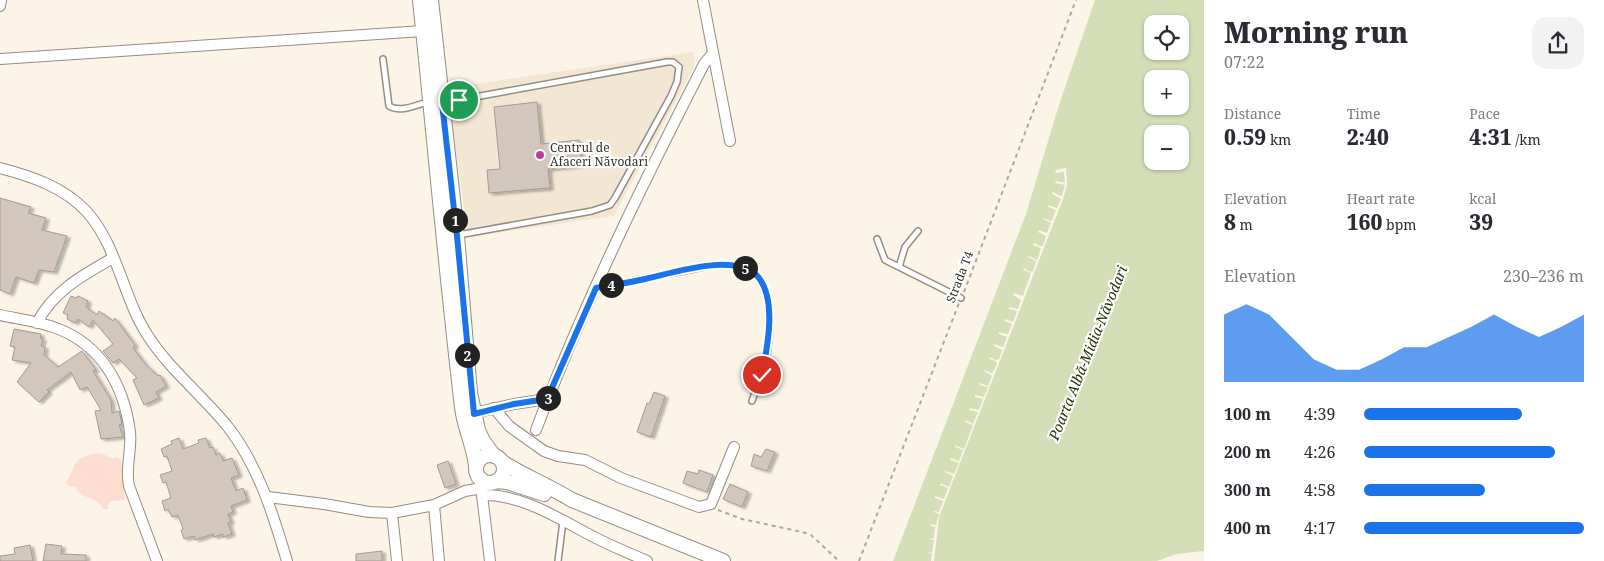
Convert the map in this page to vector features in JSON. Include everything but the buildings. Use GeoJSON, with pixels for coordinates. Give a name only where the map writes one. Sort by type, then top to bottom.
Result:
{"type":"FeatureCollection","features":[{"type":"Feature","properties":{"kind":"main road"},"geometry":{"type":"LineString","coordinates":[[420,0],[423,31],[457,236],[474,414],[480,435],[504,470],[502,474],[486,486]]}},
{"type":"Feature","properties":{"kind":"main road"},"geometry":{"type":"LineString","coordinates":[[431,0],[446,266],[462,410],[475,455],[477,474],[486,486]]}},
{"type":"Feature","properties":{"kind":"main road"},"geometry":{"type":"LineString","coordinates":[[476,466],[485,456],[498,459],[521,474],[556,490],[572,500],[723,561]]}},
{"type":"Feature","properties":{"kind":"main road"},"geometry":{"type":"LineString","coordinates":[[486,486],[507,482],[554,497],[572,500]]}},
{"type":"Feature","properties":{"kind":"street"},"geometry":{"type":"LineString","coordinates":[[0,6],[1,0]]}},
{"type":"Feature","properties":{"kind":"street"},"geometry":{"type":"LineString","coordinates":[[703,0],[730,142]]}},
{"type":"Feature","properties":{"kind":"street"},"geometry":{"type":"LineString","coordinates":[[0,59],[423,31]]}},
{"type":"Feature","properties":{"kind":"street"},"geometry":{"type":"LineString","coordinates":[[536,430],[547,399],[615,243],[704,64],[713,54]]}},
{"type":"Feature","properties":{"kind":"street"},"geometry":{"type":"LineString","coordinates":[[0,168],[42,181],[75,201],[92,219],[102,233],[147,335],[180,376],[233,434],[249,458],[268,498],[287,561]]}},
{"type":"Feature","properties":{"kind":"street"},"geometry":{"type":"LineString","coordinates":[[37,323],[56,295],[83,275],[113,258]]}},
{"type":"Feature","properties":{"kind":"street"},"geometry":{"type":"LineString","coordinates":[[0,315],[37,323],[69,333],[103,363],[115,379],[122,395],[130,432],[127,478],[157,561]]}},
{"type":"Feature","properties":{"kind":"street"},"geometry":{"type":"LineString","coordinates":[[474,414],[494,408],[547,399]]}},
{"type":"Feature","properties":{"kind":"street"},"geometry":{"type":"LineString","coordinates":[[494,408],[508,426],[544,451],[558,456],[584,460],[630,481],[699,507],[711,504],[734,446]]}},
{"type":"Feature","properties":{"kind":"street"},"geometry":{"type":"LineString","coordinates":[[268,498],[324,504],[370,512],[392,513],[434,506],[465,491],[486,486],[503,496],[519,501],[646,561]]}},
{"type":"Feature","properties":{"kind":"street"},"geometry":{"type":"LineString","coordinates":[[486,486],[490,561]]}},
{"type":"Feature","properties":{"kind":"street"},"geometry":{"type":"LineString","coordinates":[[434,506],[439,561]]}},
{"type":"Feature","properties":{"kind":"street"},"geometry":{"type":"LineString","coordinates":[[392,513],[397,561]]}},
{"type":"Feature","properties":{"kind":"lane"},"geometry":{"type":"LineString","coordinates":[[383,59],[388,106],[396,109],[667,62],[673,62],[679,67],[678,82],[610,205],[592,211],[474,231],[457,236]]}},
{"type":"Feature","properties":{"kind":"lane"},"geometry":{"type":"LineString","coordinates":[[900,267],[905,247],[918,231]]}},
{"type":"Feature","properties":{"kind":"lane"},"geometry":{"type":"LineString","coordinates":[[877,239],[885,260],[961,298]]}},
{"type":"Feature","properties":{"kind":"lane"},"geometry":{"type":"LineString","coordinates":[[596,288],[709,266],[726,265],[751,271],[759,279],[765,290],[769,316],[766,355],[762,375],[752,401]]}},
{"type":"Feature","properties":{"kind":"lane"},"geometry":{"type":"LineString","coordinates":[[558,561],[563,521]]}},
{"type":"Feature","properties":{"kind":"path","name":"Strada T4"},"geometry":{"type":"LineString","coordinates":[[859,561],[1076,0]]}},
{"type":"Feature","properties":{"kind":"path"},"geometry":{"type":"LineString","coordinates":[[706,506],[742,520],[811,535],[839,561]]}},
{"type":"Feature","properties":{"kind":"shaded area"},"geometry":{"type":"Polygon","coordinates":[[[693,52],[695,65],[614,216],[468,237],[447,88],[693,52]]]}},
{"type":"Feature","properties":{"kind":"shaded area"},"geometry":{"type":"Polygon","coordinates":[[[97,453],[113,459],[115,457],[121,459],[125,500],[111,501],[108,509],[103,509],[97,502],[81,494],[75,486],[70,487],[66,482],[78,460],[97,453]]]}},
{"type":"Feature","properties":{"kind":"water","name":"Poarta Albă-Midia-Năvodari"},"geometry":{"type":"Polygon","coordinates":[[[1095,0],[1204,0],[1204,551],[1176,554],[1157,561],[934,561],[939,517],[1063,199],[1067,185],[1066,168],[1055,170],[1056,173],[1064,172],[1065,183],[1056,181],[1055,183],[1065,185],[1062,195],[1060,196],[1053,192],[1052,194],[1061,199],[1057,208],[1048,205],[1048,207],[1056,210],[1052,220],[1043,219],[1051,223],[1047,233],[1039,230],[1038,232],[1046,236],[1043,246],[1034,243],[1033,245],[1041,248],[1037,260],[1028,257],[1036,261],[1033,271],[1030,272],[1024,268],[1023,270],[1031,273],[1023,296],[1014,293],[1013,295],[1021,300],[1018,309],[1009,307],[1009,309],[1017,311],[1013,322],[1005,319],[1004,321],[1012,324],[1008,334],[999,332],[999,334],[1007,337],[1003,347],[994,344],[994,346],[1002,350],[999,359],[996,360],[989,357],[989,359],[996,361],[997,364],[993,372],[984,371],[992,376],[988,386],[980,383],[979,385],[988,387],[984,397],[975,395],[975,397],[983,399],[979,410],[970,408],[969,410],[978,412],[973,424],[965,420],[965,422],[973,425],[964,449],[955,445],[955,447],[963,450],[959,461],[951,458],[950,460],[959,463],[954,474],[945,472],[953,476],[949,487],[941,483],[940,485],[948,488],[944,499],[935,496],[935,498],[943,501],[939,512],[934,511],[939,514],[936,525],[930,524],[935,527],[934,538],[929,539],[934,540],[932,552],[928,552],[932,553],[931,561],[893,561],[1026,214],[1059,105],[1095,0]]]}},
{"type":"Feature","properties":{"kind":"place","name":"Centrul de Afaceri Năvodari"},"geometry":{"type":"Point","coordinates":[540,155]}},
{"type":"Feature","properties":{"kind":"route"},"geometry":{"type":"LineString","coordinates":[[459,100],[442,103],[457,236],[470,393],[474,414],[514,404],[547,399],[596,288],[709,266],[726,265],[744,268],[751,271],[759,279],[765,290],[769,316],[766,355],[762,375]]}}]}
